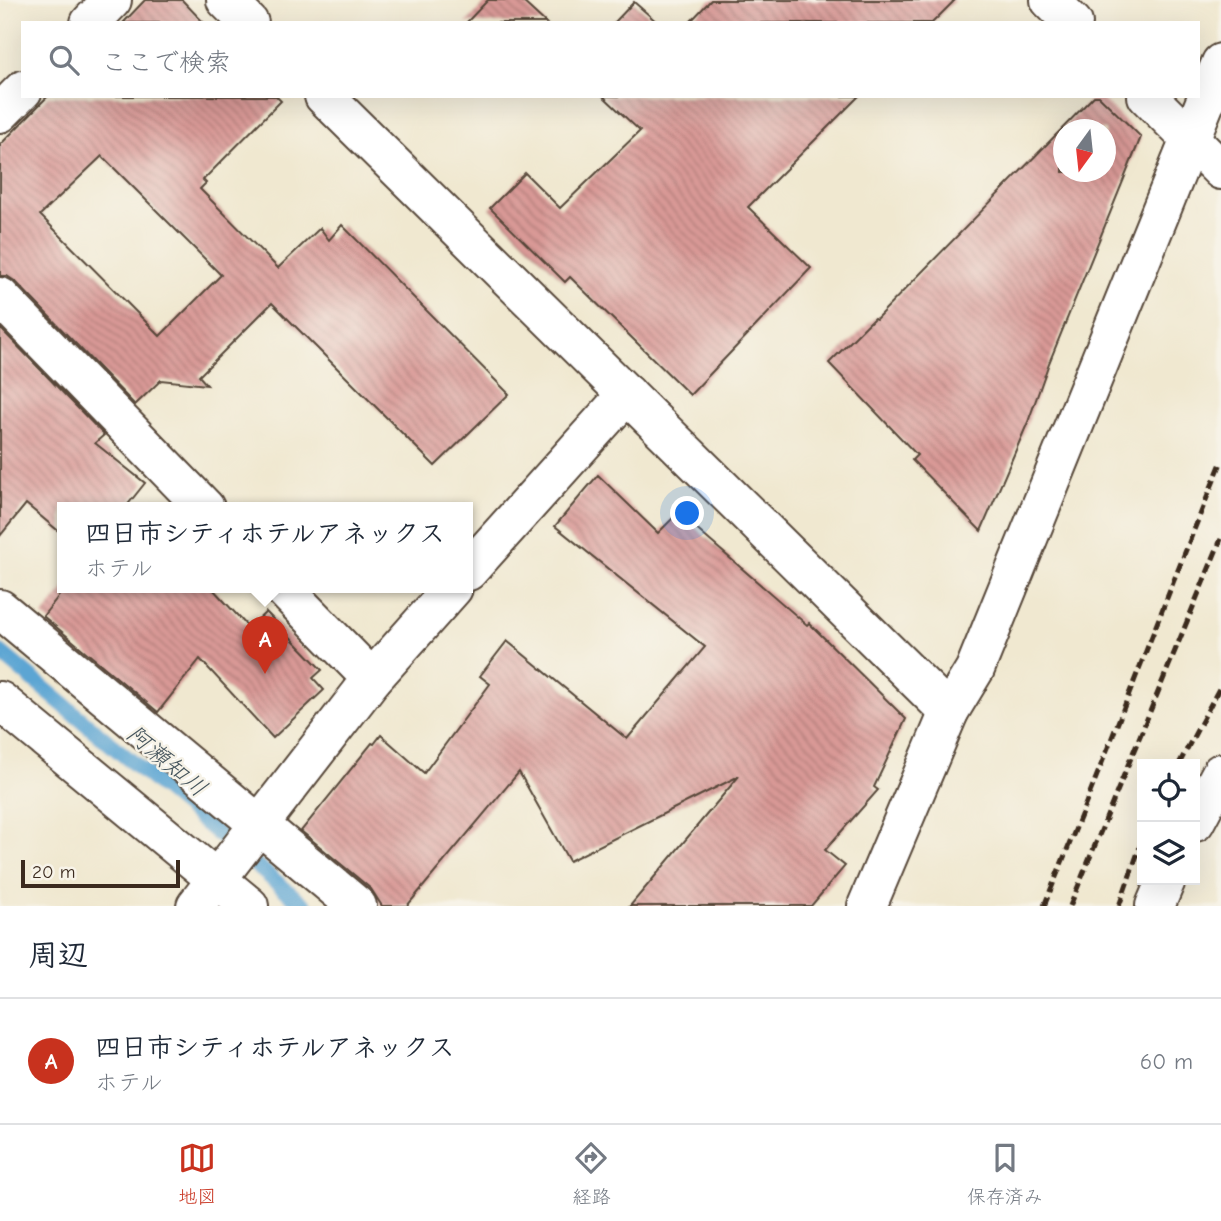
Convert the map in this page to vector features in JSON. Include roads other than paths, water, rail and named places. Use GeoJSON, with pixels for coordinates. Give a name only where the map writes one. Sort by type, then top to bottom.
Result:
{"type":"FeatureCollection","features":[{"type":"Feature","properties":{"kind":"street"},"geometry":{"type":"LineString","coordinates":[[92,21],[112,0]]}},
{"type":"Feature","properties":{"kind":"street"},"geometry":{"type":"LineString","coordinates":[[226,0],[247,21]]}},
{"type":"Feature","properties":{"kind":"street"},"geometry":{"type":"LineString","coordinates":[[1050,0],[1071,21]]}},
{"type":"Feature","properties":{"kind":"street"},"geometry":{"type":"LineString","coordinates":[[867,906],[949,712],[975,669],[1221,62]]}},
{"type":"Feature","properties":{"kind":"street"},"geometry":{"type":"LineString","coordinates":[[0,113],[21,92]]}},
{"type":"Feature","properties":{"kind":"street"},"geometry":{"type":"LineString","coordinates":[[326,98],[949,712]]}},
{"type":"Feature","properties":{"kind":"street"},"geometry":{"type":"LineString","coordinates":[[1149,98],[1221,170]]}},
{"type":"Feature","properties":{"kind":"street"},"geometry":{"type":"LineString","coordinates":[[0,298],[199,502]]}},
{"type":"Feature","properties":{"kind":"street"},"geometry":{"type":"LineString","coordinates":[[473,565],[627,394]]}},
{"type":"Feature","properties":{"kind":"street"},"geometry":{"type":"LineString","coordinates":[[288,593],[372,679]]}},
{"type":"Feature","properties":{"kind":"street"},"geometry":{"type":"LineString","coordinates":[[230,864],[372,679],[449,593]]}},
{"type":"Feature","properties":{"kind":"street"},"geometry":{"type":"LineString","coordinates":[[0,609],[230,864],[249,906]]}},
{"type":"Feature","properties":{"kind":"street"},"geometry":{"type":"LineString","coordinates":[[0,701],[230,864],[357,906]]}},
{"type":"Feature","properties":{"kind":"street"},"geometry":{"type":"LineString","coordinates":[[1200,813],[1221,773]]}},
{"type":"Feature","properties":{"kind":"street"},"geometry":{"type":"LineString","coordinates":[[1155,906],[1164,885]]}},
{"type":"Feature","properties":{"kind":"waterway","name":"阿瀬知川"},"geometry":{"type":"LineString","coordinates":[[0,652],[305,906]]}},
{"type":"Feature","properties":{"kind":"railway"},"geometry":{"type":"LineString","coordinates":[[1044,906],[1221,463]]}},
{"type":"Feature","properties":{"kind":"railway"},"geometry":{"type":"LineString","coordinates":[[1070,906],[1221,539]]}},
{"type":"Feature","properties":{"kind":"railway"},"geometry":{"type":"LineString","coordinates":[[1182,759],[1221,685]]}},
{"type":"Feature","properties":{"kind":"railway"},"geometry":{"type":"LineString","coordinates":[[1119,906],[1137,855]]}},
{"type":"Feature","properties":{"kind":"place","name":"四日市シティホテルアネックス"},"geometry":{"type":"Point","coordinates":[265,674]}}]}
